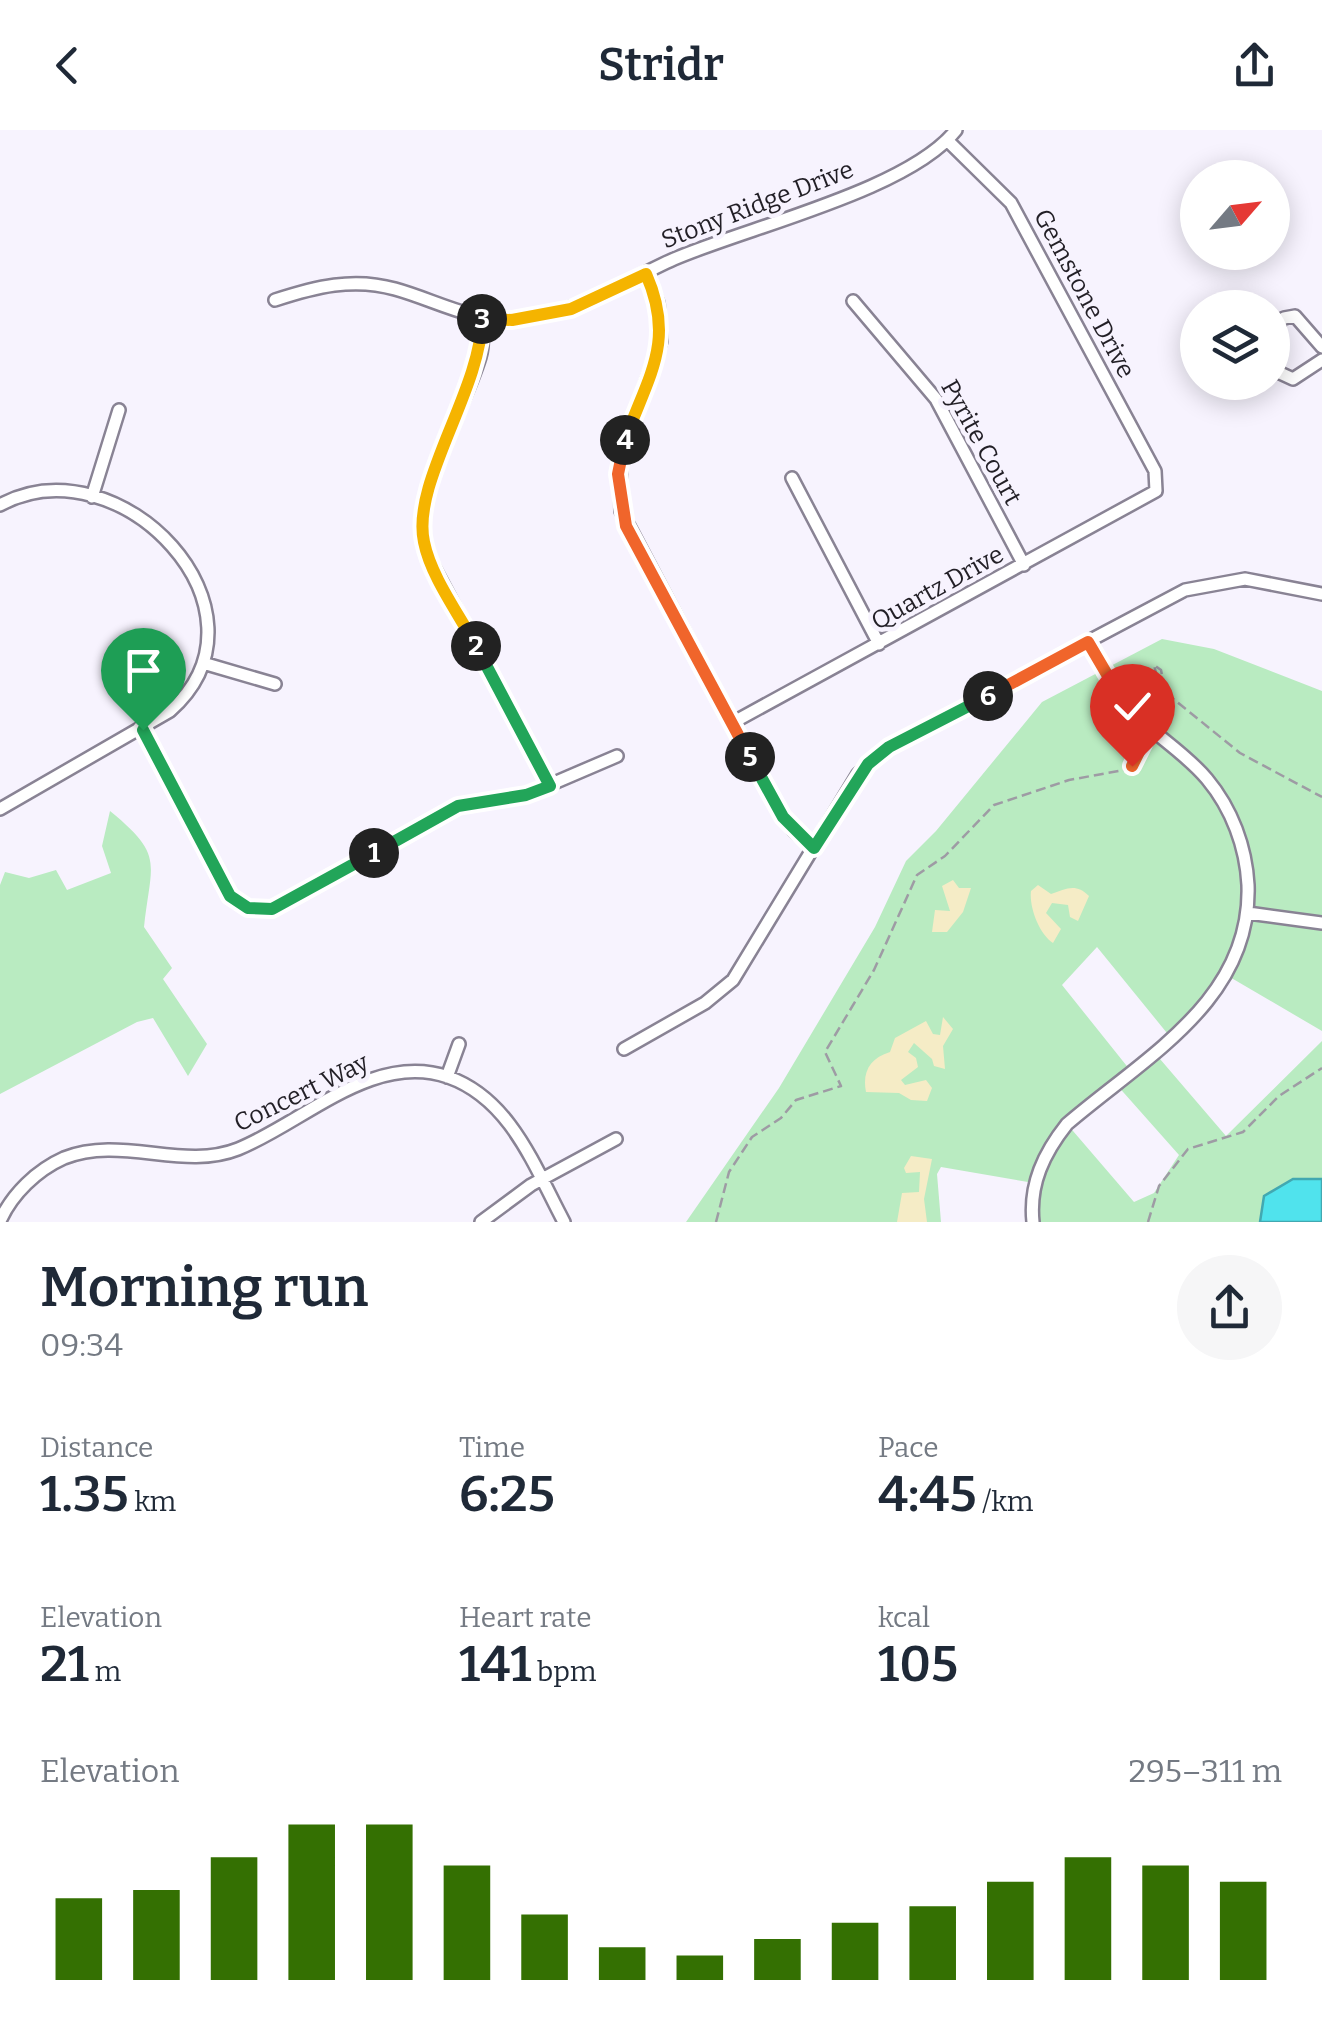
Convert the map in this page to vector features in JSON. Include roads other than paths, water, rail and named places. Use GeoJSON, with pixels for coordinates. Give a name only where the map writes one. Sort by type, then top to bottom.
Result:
{"type":"FeatureCollection","features":[{"type":"Feature","properties":{"kind":"street","name":"Stony Ridge Drive"},"geometry":{"type":"LineString","coordinates":[[276,300],[326,286],[371,284],[482,318],[512,320],[571,309],[646,274],[896,174],[952,135]]}},
{"type":"Feature","properties":{"kind":"street","name":"Gemstone Drive"},"geometry":{"type":"LineString","coordinates":[[952,135],[1012,203],[1155,471],[1158,485]]}},
{"type":"Feature","properties":{"kind":"street"},"geometry":{"type":"LineString","coordinates":[[646,274],[658,303],[661,341],[620,456],[621,511],[783,817],[814,848]]}},
{"type":"Feature","properties":{"kind":"street","name":"Pyrite Court"},"geometry":{"type":"LineString","coordinates":[[854,302],[936,399],[1024,565]]}},
{"type":"Feature","properties":{"kind":"street"},"geometry":{"type":"LineString","coordinates":[[1290,317],[1295,316],[1322,347]]}},
{"type":"Feature","properties":{"kind":"street"},"geometry":{"type":"LineString","coordinates":[[482,318],[482,353],[424,504],[422,532],[429,558],[550,786]]}},
{"type":"Feature","properties":{"kind":"street"},"geometry":{"type":"LineString","coordinates":[[1290,378],[1322,360]]}},
{"type":"Feature","properties":{"kind":"street"},"geometry":{"type":"LineString","coordinates":[[92,497],[120,410]]}},
{"type":"Feature","properties":{"kind":"street"},"geometry":{"type":"LineString","coordinates":[[792,478],[880,644]]}},
{"type":"Feature","properties":{"kind":"street","name":"Quartz Drive"},"geometry":{"type":"LineString","coordinates":[[732,723],[1150,498],[1158,485]]}},
{"type":"Feature","properties":{"kind":"street"},"geometry":{"type":"LineString","coordinates":[[0,505],[40,492],[92,497],[142,517],[176,548],[206,614],[203,664],[187,695],[143,730],[0,809]]}},
{"type":"Feature","properties":{"kind":"street"},"geometry":{"type":"LineString","coordinates":[[624,1048],[704,1004],[732,980],[858,774],[878,754],[1169,597],[1205,584],[1268,580],[1322,594]]}},
{"type":"Feature","properties":{"kind":"street"},"geometry":{"type":"LineString","coordinates":[[1033,1222],[1035,1183],[1054,1140],[1067,1124],[1172,1038],[1214,996],[1236,958],[1248,913],[1245,856],[1233,820],[1208,780],[1122,700],[1088,642]]}},
{"type":"Feature","properties":{"kind":"street"},"geometry":{"type":"LineString","coordinates":[[203,664],[275,684]]}},
{"type":"Feature","properties":{"kind":"street"},"geometry":{"type":"LineString","coordinates":[[143,730],[230,896],[258,911],[272,909],[458,806],[526,795],[617,756]]}},
{"type":"Feature","properties":{"kind":"street"},"geometry":{"type":"LineString","coordinates":[[1248,913],[1322,923]]}},
{"type":"Feature","properties":{"kind":"street"},"geometry":{"type":"LineString","coordinates":[[447,1077],[459,1044]]}},
{"type":"Feature","properties":{"kind":"street","name":"Concert Way"},"geometry":{"type":"LineString","coordinates":[[0,1221],[30,1180],[65,1158],[104,1149],[223,1154],[376,1078],[415,1072],[447,1077],[471,1088],[506,1118],[564,1222]]}},
{"type":"Feature","properties":{"kind":"street"},"geometry":{"type":"LineString","coordinates":[[481,1222],[541,1179],[616,1139]]}},
{"type":"Feature","properties":{"kind":"water"},"geometry":{"type":"Polygon","coordinates":[[[1293,1179],[1322,1179],[1322,1222],[1260,1222],[1264,1196],[1293,1179]]]}}]}
